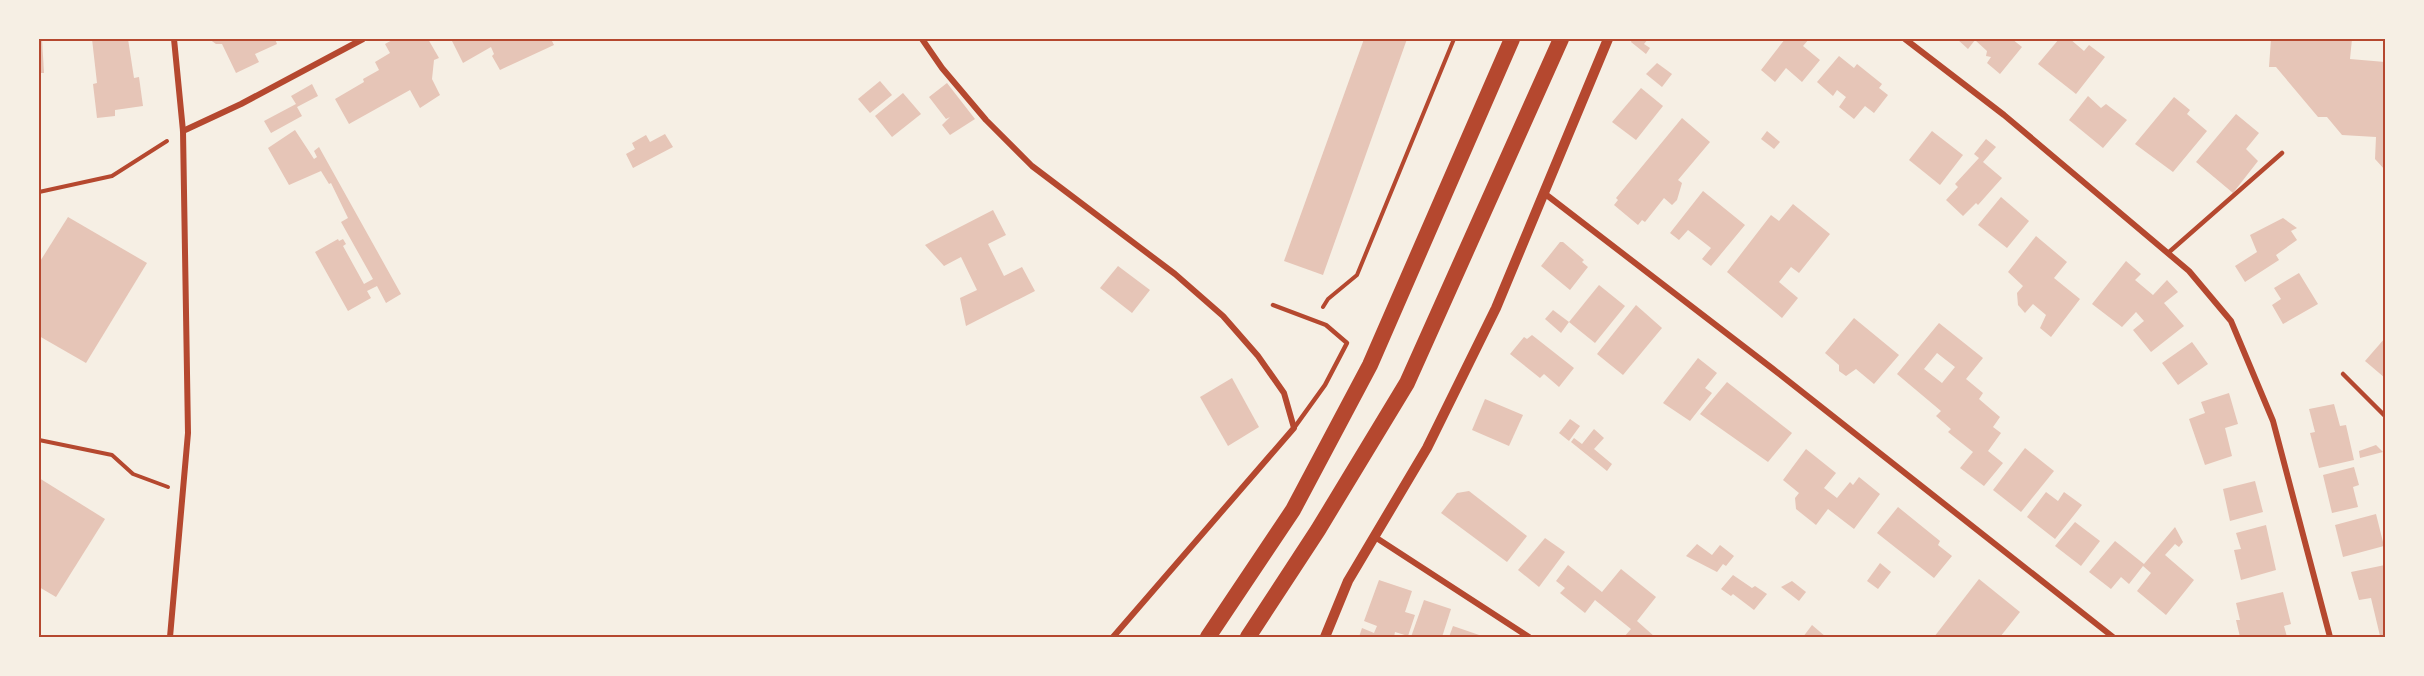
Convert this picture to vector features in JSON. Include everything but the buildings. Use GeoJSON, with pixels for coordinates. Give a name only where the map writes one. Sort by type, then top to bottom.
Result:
{"type":"FeatureCollection","features":[{"type":"Feature","properties":{"kind":"highway"},"geometry":{"type":"LineString","coordinates":[[1208,637],[1293,510],[1370,365],[1512,39]]}},
{"type":"Feature","properties":{"kind":"highway"},"geometry":{"type":"LineString","coordinates":[[1248,637],[1318,530],[1407,382],[1561,39]]}},
{"type":"Feature","properties":{"kind":"street"},"geometry":{"type":"LineString","coordinates":[[170,637],[188,433],[183,131],[174,39]]}},
{"type":"Feature","properties":{"kind":"street"},"geometry":{"type":"LineString","coordinates":[[183,131],[241,104],[363,39]]}},
{"type":"Feature","properties":{"kind":"street"},"geometry":{"type":"LineString","coordinates":[[921,39],[986,120],[1032,166],[1175,274],[1223,316],[1258,356],[1284,393],[1294,428],[1113,637]]}},
{"type":"Feature","properties":{"kind":"street"},"geometry":{"type":"LineString","coordinates":[[1325,637],[1348,581],[1427,447],[1496,308],[1608,39]]}},
{"type":"Feature","properties":{"kind":"street"},"geometry":{"type":"LineString","coordinates":[[1905,39],[2004,115],[2189,271],[2231,321],[2273,421],[2330,637]]}},
{"type":"Feature","properties":{"kind":"street"},"geometry":{"type":"LineString","coordinates":[[1544,193],[1773,369],[2113,637]]}},
{"type":"Feature","properties":{"kind":"street"},"geometry":{"type":"LineString","coordinates":[[1375,537],[1529,637]]}},
{"type":"Feature","properties":{"kind":"lane"},"geometry":{"type":"LineString","coordinates":[[2168,253],[2282,153]]}},
{"type":"Feature","properties":{"kind":"lane"},"geometry":{"type":"LineString","coordinates":[[1273,305],[1326,325],[1347,343],[1325,385],[1294,428]]}},
{"type":"Feature","properties":{"kind":"lane"},"geometry":{"type":"LineString","coordinates":[[2343,374],[2385,416]]}},
{"type":"Feature","properties":{"kind":"path"},"geometry":{"type":"LineString","coordinates":[[1314,320],[1328,299],[1357,276],[1454,39]]}},
{"type":"Feature","properties":{"kind":"path"},"geometry":{"type":"LineString","coordinates":[[39,192],[112,176],[183,131]]}},
{"type":"Feature","properties":{"kind":"path"},"geometry":{"type":"LineString","coordinates":[[39,440],[112,454],[133,474],[183,492]]}}]}
